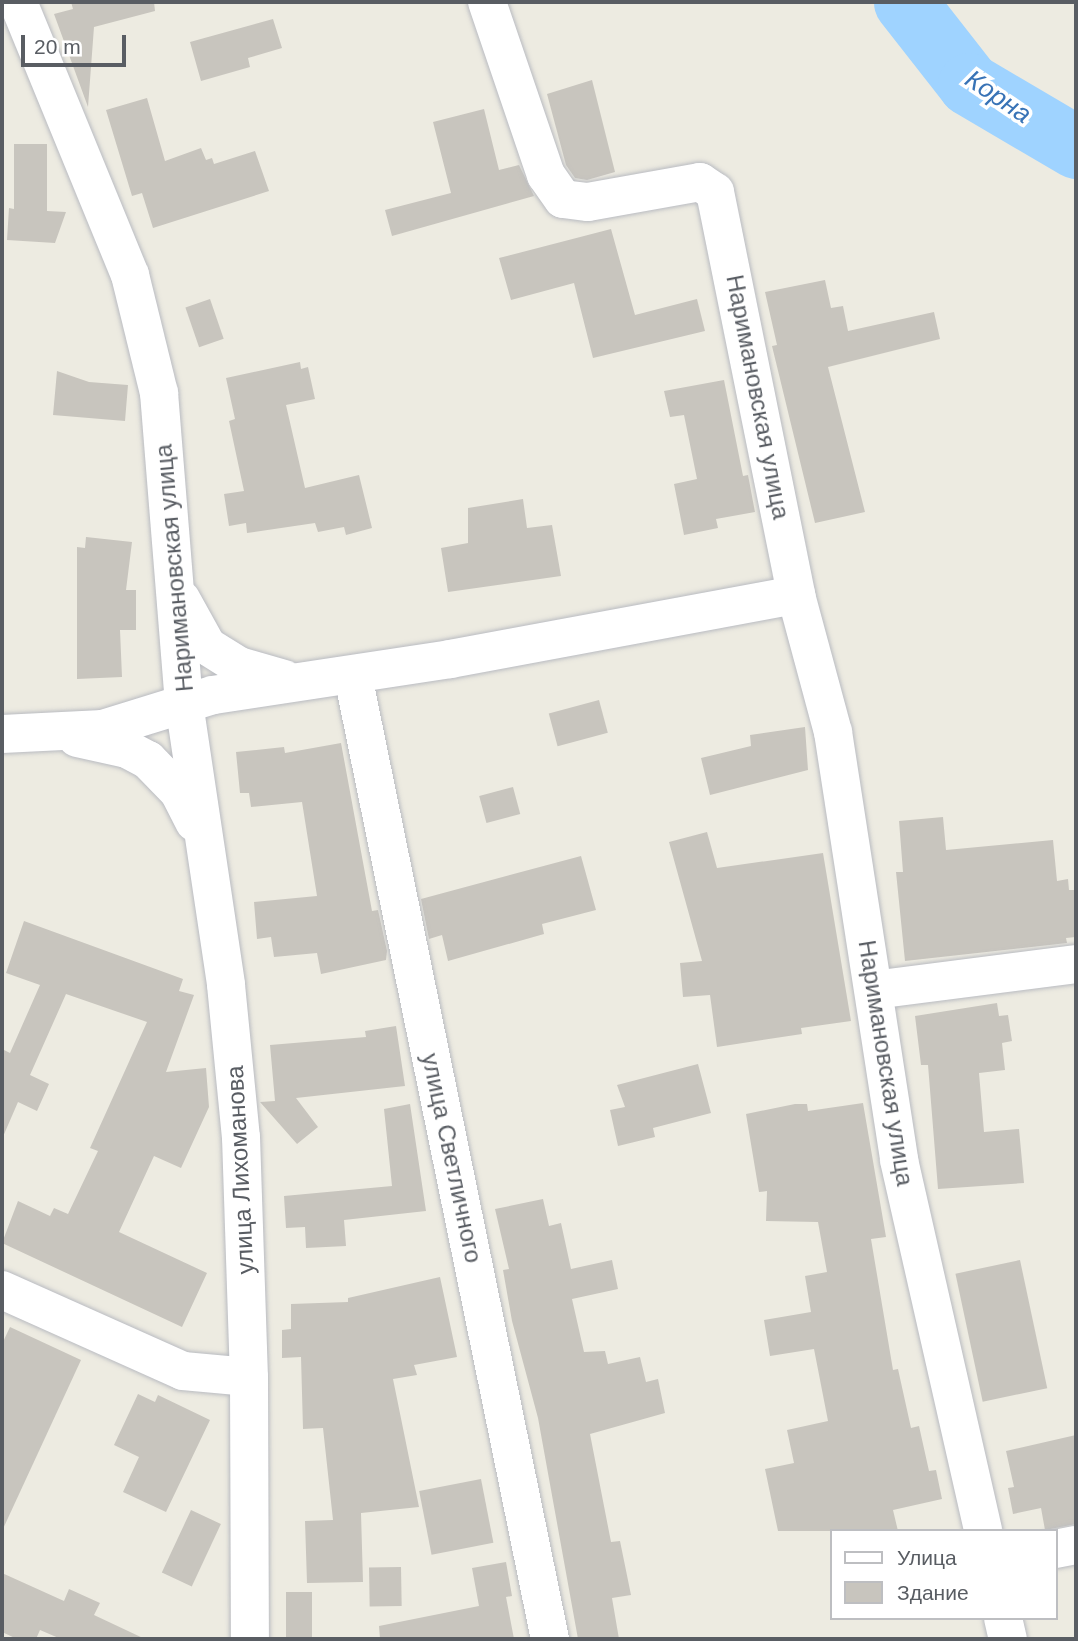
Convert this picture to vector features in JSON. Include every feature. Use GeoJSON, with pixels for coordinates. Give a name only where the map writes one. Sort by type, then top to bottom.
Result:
{"type":"FeatureCollection","features":[{"type":"Feature","properties":{"kind":"street","name":"Наримановская улица"},"geometry":{"type":"LineString","coordinates":[[487,2],[546,175],[563,199],[588,202],[699,182],[719,199],[796,595],[833,732],[904,1186],[983,1529]]}},
{"type":"Feature","properties":{"kind":"street","name":"Наримановская улица"},"geometry":{"type":"LineString","coordinates":[[18,3],[110,223],[144,318],[159,393],[184,704],[213,695],[353,676],[796,595]]}},
{"type":"Feature","properties":{"kind":"street"},"geometry":{"type":"LineString","coordinates":[[174,580],[188,618],[207,646],[256,673],[307,682]]}},
{"type":"Feature","properties":{"kind":"street","name":"улица Светличного"},"geometry":{"type":"LineString","coordinates":[[353,676],[550,1639]]}},
{"type":"Feature","properties":{"kind":"street"},"geometry":{"type":"LineString","coordinates":[[2,734],[47,734],[103,729],[184,704]]}},
{"type":"Feature","properties":{"kind":"street","name":"улица Лихоманова"},"geometry":{"type":"LineString","coordinates":[[184,704],[206,849],[239,1110],[249,1377],[250,1639]]}},
{"type":"Feature","properties":{"kind":"street"},"geometry":{"type":"LineString","coordinates":[[47,734],[104,741],[148,760],[179,792],[206,849]]}},
{"type":"Feature","properties":{"kind":"street"},"geometry":{"type":"LineString","coordinates":[[874,990],[1076,964]]}},
{"type":"Feature","properties":{"kind":"street"},"geometry":{"type":"LineString","coordinates":[[2,1290],[183,1371],[249,1377]]}},
{"type":"Feature","properties":{"kind":"street"},"geometry":{"type":"LineString","coordinates":[[1057,1549],[1076,1545]]}},
{"type":"Feature","properties":{"kind":"street"},"geometry":{"type":"LineString","coordinates":[[1003,1620],[1008,1639]]}},
{"type":"Feature","properties":{"kind":"building"},"geometry":{"type":"Polygon","coordinates":[[[71,2],[154,2],[155,11],[94,27],[88,107],[54,14],[73,9],[71,2]]]}},
{"type":"Feature","properties":{"kind":"building"},"geometry":{"type":"Polygon","coordinates":[[[273,19],[282,48],[248,58],[250,67],[201,81],[190,42],[273,19]]]}},
{"type":"Feature","properties":{"kind":"building"},"geometry":{"type":"Polygon","coordinates":[[[592,80],[615,172],[587,180],[575,178],[566,165],[547,94],[592,80]]]}},
{"type":"Feature","properties":{"kind":"building"},"geometry":{"type":"Polygon","coordinates":[[[147,98],[165,161],[201,148],[206,160],[212,158],[214,164],[255,151],[269,191],[153,228],[142,193],[132,196],[106,110],[147,98]]]}},
{"type":"Feature","properties":{"kind":"building"},"geometry":{"type":"Polygon","coordinates":[[[484,109],[499,170],[519,165],[534,196],[392,236],[385,210],[451,193],[433,122],[484,109]]]}},
{"type":"Feature","properties":{"kind":"building"},"geometry":{"type":"Polygon","coordinates":[[[14,144],[47,144],[47,211],[66,212],[55,243],[7,240],[9,208],[14,209],[14,144]]]}},
{"type":"Feature","properties":{"kind":"building"},"geometry":{"type":"Polygon","coordinates":[[[611,229],[635,315],[697,299],[705,331],[593,358],[574,283],[511,300],[499,258],[611,229]]]}},
{"type":"Feature","properties":{"kind":"building"},"geometry":{"type":"Polygon","coordinates":[[[825,280],[831,308],[843,306],[848,331],[934,312],[940,339],[828,367],[865,512],[815,523],[772,346],[777,345],[765,292],[825,280]]]}},
{"type":"Feature","properties":{"kind":"building"},"geometry":{"type":"Polygon","coordinates":[[[210,299],[224,339],[199,347],[185,307],[210,299]]]}},
{"type":"Feature","properties":{"kind":"building"},"geometry":{"type":"Polygon","coordinates":[[[300,362],[301,369],[308,367],[315,399],[286,405],[305,488],[359,475],[372,528],[346,535],[344,527],[318,532],[315,523],[247,533],[246,523],[229,526],[224,494],[244,491],[229,421],[235,419],[226,378],[300,362]]]}},
{"type":"Feature","properties":{"kind":"building"},"geometry":{"type":"Polygon","coordinates":[[[57,371],[89,382],[128,385],[125,421],[53,415],[57,371]]]}},
{"type":"Feature","properties":{"kind":"building"},"geometry":{"type":"Polygon","coordinates":[[[724,380],[743,476],[748,475],[755,512],[716,519],[718,528],[684,535],[674,484],[697,479],[684,415],[670,417],[664,391],[724,380]]]}},
{"type":"Feature","properties":{"kind":"building"},"geometry":{"type":"Polygon","coordinates":[[[523,499],[527,528],[552,525],[561,576],[448,592],[441,548],[468,543],[468,508],[523,499]]]}},
{"type":"Feature","properties":{"kind":"building"},"geometry":{"type":"Polygon","coordinates":[[[86,537],[132,542],[126,590],[136,590],[136,630],[120,630],[122,677],[77,679],[77,547],[85,548],[86,537]]]}},
{"type":"Feature","properties":{"kind":"building"},"geometry":{"type":"Polygon","coordinates":[[[599,700],[608,733],[558,746],[549,713],[599,700]]]}},
{"type":"Feature","properties":{"kind":"building"},"geometry":{"type":"Polygon","coordinates":[[[805,727],[808,770],[710,795],[701,758],[751,746],[750,735],[805,727]]]}},
{"type":"Feature","properties":{"kind":"building"},"geometry":{"type":"Polygon","coordinates":[[[341,743],[372,911],[378,910],[387,951],[386,960],[321,974],[317,953],[274,957],[271,937],[257,939],[254,902],[317,896],[302,802],[251,807],[249,793],[240,793],[236,752],[284,747],[285,753],[341,743]]]}},
{"type":"Feature","properties":{"kind":"building"},"geometry":{"type":"Polygon","coordinates":[[[513,787],[520,814],[486,823],[479,796],[513,787]]]}},
{"type":"Feature","properties":{"kind":"building"},"geometry":{"type":"Polygon","coordinates":[[[943,817],[946,850],[1053,840],[1057,881],[1068,879],[1069,890],[1076,890],[1076,937],[1066,938],[1067,943],[905,961],[896,872],[903,872],[899,821],[943,817]]]}},
{"type":"Feature","properties":{"kind":"building"},"geometry":{"type":"Polygon","coordinates":[[[707,832],[717,868],[823,853],[851,1021],[801,1028],[802,1034],[717,1047],[710,995],[683,997],[680,963],[702,961],[669,842],[707,832]]]}},
{"type":"Feature","properties":{"kind":"building"},"geometry":{"type":"Polygon","coordinates":[[[581,856],[596,910],[542,924],[544,934],[448,961],[442,935],[429,939],[421,899],[581,856]]]}},
{"type":"Feature","properties":{"kind":"building"},"geometry":{"type":"Polygon","coordinates":[[[24,921],[183,979],[179,991],[194,995],[166,1072],[206,1068],[209,1107],[181,1168],[154,1156],[119,1232],[207,1273],[182,1327],[2,1243],[18,1201],[50,1216],[54,1208],[68,1214],[98,1151],[90,1148],[147,1022],[66,994],[30,1075],[49,1084],[37,1111],[18,1102],[2,1139],[2,1049],[10,1053],[40,985],[6,973],[24,921]]]}},
{"type":"Feature","properties":{"kind":"building"},"geometry":{"type":"Polygon","coordinates":[[[997,1003],[999,1016],[1008,1015],[1012,1041],[1002,1043],[1005,1070],[979,1073],[984,1132],[1019,1129],[1024,1183],[938,1189],[928,1065],[921,1065],[915,1016],[997,1003]]]}},
{"type":"Feature","properties":{"kind":"building"},"geometry":{"type":"Polygon","coordinates":[[[396,1026],[405,1086],[296,1098],[318,1127],[297,1144],[260,1102],[275,1101],[270,1045],[366,1037],[365,1031],[396,1026]]]}},
{"type":"Feature","properties":{"kind":"building"},"geometry":{"type":"Polygon","coordinates":[[[698,1064],[711,1113],[653,1128],[655,1137],[618,1146],[610,1110],[625,1107],[617,1085],[698,1064]]]}},
{"type":"Feature","properties":{"kind":"building"},"geometry":{"type":"Polygon","coordinates":[[[863,1103],[886,1237],[871,1239],[893,1370],[898,1369],[911,1428],[919,1426],[929,1471],[936,1470],[942,1499],[893,1510],[898,1529],[778,1531],[765,1469],[794,1463],[787,1430],[828,1421],[814,1349],[770,1356],[764,1320],[811,1312],[805,1276],[827,1272],[818,1222],[766,1221],[767,1191],[759,1192],[746,1114],[795,1104],[807,1104],[808,1111],[863,1103]]]}},
{"type":"Feature","properties":{"kind":"building"},"geometry":{"type":"Polygon","coordinates":[[[410,1104],[426,1211],[344,1220],[346,1246],[306,1248],[305,1227],[286,1228],[284,1196],[392,1186],[384,1109],[410,1104]]]}},
{"type":"Feature","properties":{"kind":"building"},"geometry":{"type":"Polygon","coordinates":[[[543,1199],[549,1226],[561,1223],[571,1269],[612,1260],[618,1289],[572,1299],[584,1352],[605,1351],[608,1364],[640,1357],[646,1382],[658,1379],[665,1413],[590,1434],[611,1542],[620,1541],[631,1595],[612,1598],[619,1639],[578,1639],[538,1418],[512,1321],[503,1270],[509,1269],[495,1209],[543,1199]]]}},
{"type":"Feature","properties":{"kind":"building"},"geometry":{"type":"Polygon","coordinates":[[[1020,1260],[1047,1388],[983,1402],[955,1274],[1020,1260]]]}},
{"type":"Feature","properties":{"kind":"building"},"geometry":{"type":"Polygon","coordinates":[[[440,1277],[457,1357],[414,1365],[417,1375],[393,1379],[419,1507],[361,1513],[363,1582],[307,1583],[305,1521],[333,1520],[323,1428],[303,1429],[301,1357],[282,1358],[282,1330],[291,1329],[291,1304],[348,1302],[348,1298],[440,1277]]]}},
{"type":"Feature","properties":{"kind":"building"},"geometry":{"type":"Polygon","coordinates":[[[10,1327],[81,1360],[2,1531],[2,1344],[10,1327]]]}},
{"type":"Feature","properties":{"kind":"building"},"geometry":{"type":"Polygon","coordinates":[[[138,1394],[155,1402],[158,1395],[210,1420],[166,1512],[123,1492],[139,1457],[114,1445],[138,1394]]]}},
{"type":"Feature","properties":{"kind":"building"},"geometry":{"type":"Polygon","coordinates":[[[1076,1435],[1076,1524],[1045,1529],[1041,1508],[1013,1514],[1008,1488],[1014,1487],[1006,1451],[1076,1435]]]}},
{"type":"Feature","properties":{"kind":"building"},"geometry":{"type":"Polygon","coordinates":[[[481,1479],[493,1543],[432,1555],[419,1491],[481,1479]]]}},
{"type":"Feature","properties":{"kind":"building"},"geometry":{"type":"Polygon","coordinates":[[[191,1510],[221,1524],[192,1586],[162,1573],[191,1510]]]}},
{"type":"Feature","properties":{"kind":"building"},"geometry":{"type":"Polygon","coordinates":[[[506,1562],[512,1596],[506,1597],[514,1639],[380,1639],[379,1626],[479,1606],[472,1568],[506,1562]]]}},
{"type":"Feature","properties":{"kind":"building"},"geometry":{"type":"Polygon","coordinates":[[[401,1567],[402,1606],[370,1607],[369,1568],[401,1567]]]}},
{"type":"Feature","properties":{"kind":"building"},"geometry":{"type":"Polygon","coordinates":[[[2,1573],[64,1601],[69,1589],[100,1603],[94,1615],[145,1639],[61,1639],[40,1630],[36,1639],[17,1639],[2,1632],[2,1573]]]}},
{"type":"Feature","properties":{"kind":"building"},"geometry":{"type":"Polygon","coordinates":[[[286,1592],[312,1592],[312,1639],[286,1639],[286,1592]]]}},
{"type":"Feature","properties":{"kind":"waterway","name":"Корна"},"geometry":{"type":"LineString","coordinates":[[905,2],[969,84],[1076,147]]}}]}
